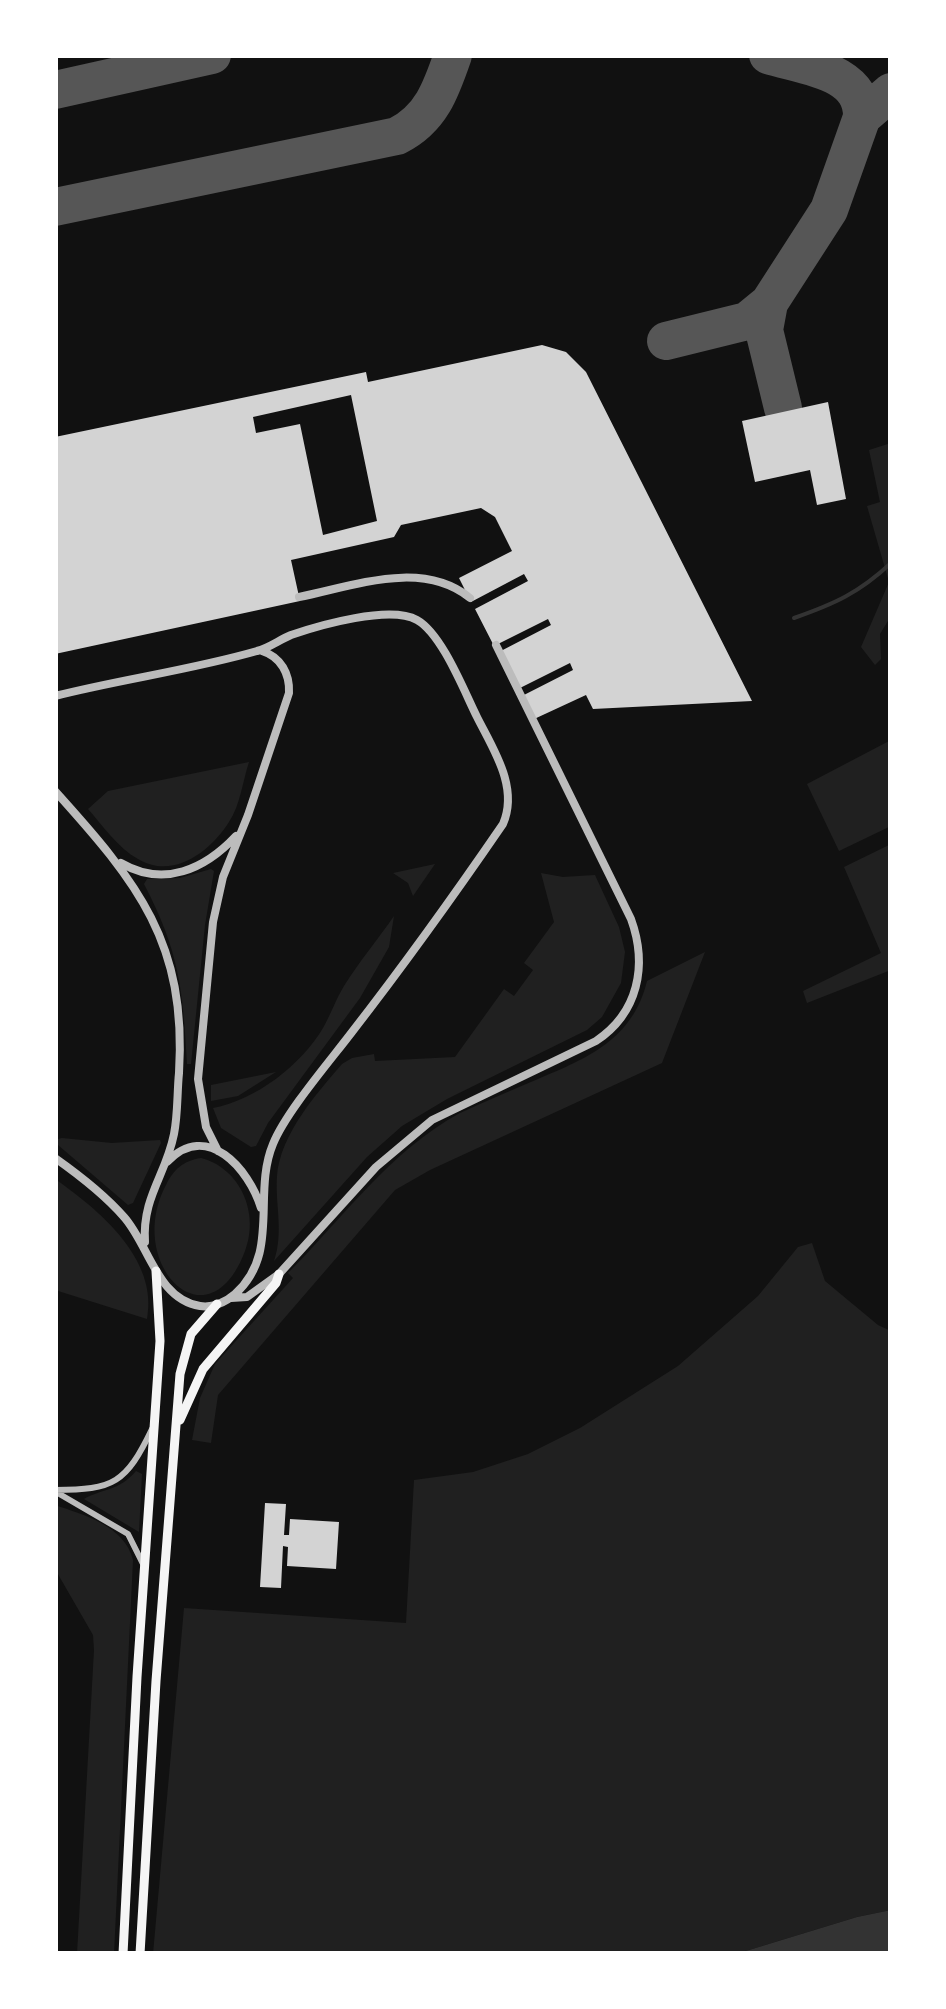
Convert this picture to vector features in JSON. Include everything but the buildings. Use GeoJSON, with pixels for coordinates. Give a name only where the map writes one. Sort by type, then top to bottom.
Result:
{"type":"FeatureCollection","features":[{"type":"Feature","properties":{"kind":"main road"},"geometry":{"type":"LineString","coordinates":[[123,1954],[160,1326],[156,1271]]}},
{"type":"Feature","properties":{"kind":"main road"},"geometry":{"type":"LineString","coordinates":[[176,1427],[203,1370],[279,1274]]}},
{"type":"Feature","properties":{"kind":"main road"},"geometry":{"type":"LineString","coordinates":[[140,1954],[180,1374],[196,1325],[217,1304]]}},
{"type":"Feature","properties":{"kind":"street"},"geometry":{"type":"LineString","coordinates":[[299,596],[424,576],[448,583],[473,602]]}},
{"type":"Feature","properties":{"kind":"street"},"geometry":{"type":"LineString","coordinates":[[55,696],[260,650],[306,631],[398,614],[417,620],[437,640],[506,777],[508,793],[508,812],[503,824],[281,1129],[270,1156],[263,1244],[245,1283],[230,1298],[199,1306],[184,1300],[156,1271],[147,1250],[119,1211],[55,1158]]}},
{"type":"Feature","properties":{"kind":"street"},"geometry":{"type":"LineString","coordinates":[[230,1298],[247,1297],[279,1274],[404,1141],[456,1106],[596,1041],[618,1022],[639,982],[639,945],[626,908],[496,645]]}},
{"type":"Feature","properties":{"kind":"street"},"geometry":{"type":"LineString","coordinates":[[218,1152],[206,1127],[199,1093],[204,1000],[217,900],[290,681],[272,654],[260,650]]}},
{"type":"Feature","properties":{"kind":"street"},"geometry":{"type":"LineString","coordinates":[[55,791],[136,888],[161,934],[176,990],[181,1040],[175,1129],[147,1203],[147,1250]]}},
{"type":"Feature","properties":{"kind":"street"},"geometry":{"type":"LineString","coordinates":[[116,860],[150,874],[186,872],[220,854],[243,829]]}},
{"type":"Feature","properties":{"kind":"street"},"geometry":{"type":"LineString","coordinates":[[164,1166],[176,1153],[193,1146],[218,1152],[237,1164],[248,1179],[264,1223]]}},
{"type":"Feature","properties":{"kind":"street"},"geometry":{"type":"LineString","coordinates":[[55,1491],[112,1485],[134,1464],[152,1428]]}},
{"type":"Feature","properties":{"kind":"street"},"geometry":{"type":"LineString","coordinates":[[55,1491],[128,1534],[144,1567]]}},
{"type":"Feature","properties":{"kind":"shaded area"},"geometry":{"type":"Polygon","coordinates":[[[891,443],[891,616],[880,634],[881,659],[875,665],[861,647],[889,582],[867,506],[880,502],[869,450],[891,443]]]}},
{"type":"Feature","properties":{"kind":"shaded area"},"geometry":{"type":"Polygon","coordinates":[[[891,740],[891,826],[839,851],[807,784],[891,740]]]}},
{"type":"Feature","properties":{"kind":"shaded area"},"geometry":{"type":"Polygon","coordinates":[[[249,762],[229,822],[201,852],[177,864],[151,865],[138,859],[117,843],[88,809],[108,791],[249,762]]]}},
{"type":"Feature","properties":{"kind":"shaded area"},"geometry":{"type":"Polygon","coordinates":[[[891,844],[891,970],[807,1003],[803,991],[881,953],[844,867],[891,844]]]}},
{"type":"Feature","properties":{"kind":"shaded area"},"geometry":{"type":"Polygon","coordinates":[[[435,864],[413,896],[408,883],[393,873],[435,864]]]}},
{"type":"Feature","properties":{"kind":"shaded area"},"geometry":{"type":"Polygon","coordinates":[[[214,871],[191,1064],[187,1064],[177,971],[165,930],[144,884],[147,879],[180,878],[214,871]]]}},
{"type":"Feature","properties":{"kind":"shaded area"},"geometry":{"type":"Polygon","coordinates":[[[541,873],[563,877],[595,875],[619,927],[625,952],[621,983],[602,1017],[587,1030],[447,1099],[402,1126],[367,1157],[274,1261],[278,1240],[277,1176],[285,1145],[301,1116],[342,1064],[352,1058],[374,1054],[375,1061],[455,1057],[504,989],[514,996],[533,970],[524,963],[554,922],[541,873]]]}},
{"type":"Feature","properties":{"kind":"shaded area"},"geometry":{"type":"Polygon","coordinates":[[[394,916],[389,947],[360,998],[268,1123],[256,1146],[251,1147],[221,1128],[213,1108],[261,1089],[303,1055],[323,1028],[350,977],[394,916]]]}},
{"type":"Feature","properties":{"kind":"shaded area"},"geometry":{"type":"Polygon","coordinates":[[[705,952],[662,1063],[430,1170],[395,1190],[218,1395],[211,1443],[192,1440],[200,1398],[215,1364],[293,1278],[288,1273],[389,1166],[460,1113],[574,1063],[606,1044],[631,1018],[647,981],[705,952]]]}},
{"type":"Feature","properties":{"kind":"shaded area"},"geometry":{"type":"Polygon","coordinates":[[[276,1072],[238,1096],[211,1101],[211,1085],[276,1072]]]}},
{"type":"Feature","properties":{"kind":"shaded area"},"geometry":{"type":"Polygon","coordinates":[[[62,1138],[161,1143],[133,1203],[128,1205],[58,1145],[62,1138]]]}},
{"type":"Feature","properties":{"kind":"shaded area"},"geometry":{"type":"Polygon","coordinates":[[[201,1158],[215,1163],[236,1182],[250,1222],[245,1251],[229,1280],[211,1293],[193,1294],[176,1284],[163,1266],[155,1242],[156,1215],[172,1174],[201,1158]]]}},
{"type":"Feature","properties":{"kind":"shaded area"},"geometry":{"type":"Polygon","coordinates":[[[55,1179],[106,1221],[135,1256],[148,1297],[147,1319],[55,1290],[55,1179]]]}},
{"type":"Feature","properties":{"kind":"shaded area"},"geometry":{"type":"Polygon","coordinates":[[[812,1243],[825,1281],[878,1325],[891,1331],[891,1910],[736,1954],[153,1954],[184,1608],[406,1623],[414,1480],[473,1472],[528,1454],[580,1428],[678,1366],[758,1296],[798,1247],[812,1243]]]}},
{"type":"Feature","properties":{"kind":"shaded area"},"geometry":{"type":"Polygon","coordinates":[[[136,1471],[142,1474],[139,1532],[84,1499],[117,1486],[136,1471]]]}},
{"type":"Feature","properties":{"kind":"shaded area"},"geometry":{"type":"Polygon","coordinates":[[[55,1505],[112,1530],[129,1548],[133,1560],[114,1954],[77,1954],[94,1650],[93,1635],[55,1569],[55,1505]]]}},
{"type":"Feature","properties":{"kind":"shaded area"},"geometry":{"type":"Polygon","coordinates":[[[891,1910],[891,1954],[736,1954],[857,1917],[891,1910]]]}},
{"type":"Feature","properties":{"kind":"waterway"},"geometry":{"type":"LineString","coordinates":[[794,618],[846,596],[891,563]]}},
{"type":"Feature","properties":{"kind":"taxiway"},"geometry":{"type":"LineString","coordinates":[[55,90],[212,55]]}},
{"type":"Feature","properties":{"kind":"taxiway"},"geometry":{"type":"LineString","coordinates":[[55,207],[397,136],[426,112],[439,92],[453,55]]}},
{"type":"Feature","properties":{"kind":"taxiway"},"geometry":{"type":"LineString","coordinates":[[768,55],[828,72],[842,80],[860,101],[862,117]]}},
{"type":"Feature","properties":{"kind":"taxiway"},"geometry":{"type":"LineString","coordinates":[[666,341],[747,321],[769,303],[829,210],[862,117],[891,92]]}},
{"type":"Feature","properties":{"kind":"taxiway"},"geometry":{"type":"LineString","coordinates":[[769,303],[764,330],[783,408]]}}]}
